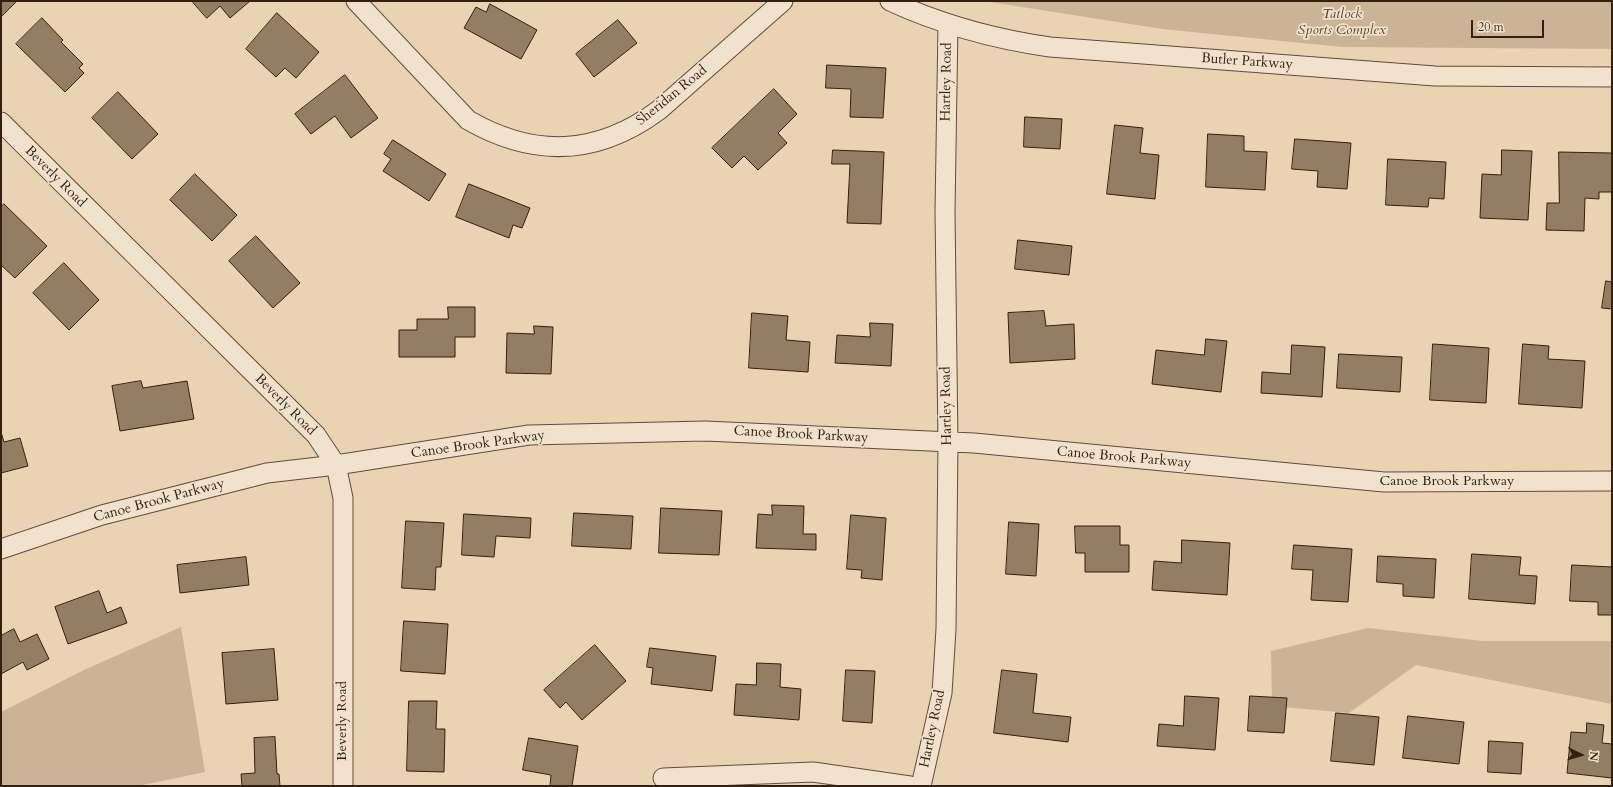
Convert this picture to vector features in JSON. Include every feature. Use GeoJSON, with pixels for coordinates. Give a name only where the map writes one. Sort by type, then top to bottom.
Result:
{"type":"FeatureCollection","features":[{"type":"Feature","properties":{"kind":"street","name":"Sheridan Road"},"geometry":{"type":"LineString","coordinates":[[356,1],[468,120],[487,131],[515,142],[542,146],[577,147],[614,136],[639,125],[659,110],[783,1]]}},
{"type":"Feature","properties":{"kind":"street","name":"Butler Parkway"},"geometry":{"type":"LineString","coordinates":[[890,1],[970,32],[1010,41],[1050,47],[1434,76],[1612,76]]}},
{"type":"Feature","properties":{"kind":"street","name":"Hartley Road"},"geometry":{"type":"LineString","coordinates":[[922,786],[942,693],[946,629],[948,442],[944,212],[948,24]]}},
{"type":"Feature","properties":{"kind":"street","name":"Beverly Road"},"geometry":{"type":"LineString","coordinates":[[1,122],[316,435],[336,465],[343,498],[343,786]]}},
{"type":"Feature","properties":{"kind":"street","name":"Canoe Brook Parkway"},"geometry":{"type":"LineString","coordinates":[[1,549],[102,515],[267,473],[336,465],[529,435],[705,431],[948,442],[1384,482],[1612,481]]}},
{"type":"Feature","properties":{"kind":"street"},"geometry":{"type":"LineString","coordinates":[[663,778],[813,772],[910,786]]}},
{"type":"Feature","properties":{"kind":"green space","name":"Tatlock Sports Complex"},"geometry":{"type":"Polygon","coordinates":[[[984,1],[1612,1],[1612,49],[1342,47],[1162,29],[984,1]]]}},
{"type":"Feature","properties":{"kind":"green space"},"geometry":{"type":"Polygon","coordinates":[[[181,627],[205,772],[138,786],[1,786],[1,712],[86,669],[181,627]]]}},
{"type":"Feature","properties":{"kind":"green space"},"geometry":{"type":"Polygon","coordinates":[[[1368,628],[1483,641],[1612,641],[1612,704],[1416,665],[1349,713],[1272,706],[1271,651],[1368,628]]]}},
{"type":"Feature","properties":{"kind":"building"},"geometry":{"type":"Polygon","coordinates":[[[1,1],[17,1],[1,17],[1,1]]]}},
{"type":"Feature","properties":{"kind":"building"},"geometry":{"type":"Polygon","coordinates":[[[192,1],[250,1],[230,18],[220,6],[207,18],[192,1]]]}},
{"type":"Feature","properties":{"kind":"building"},"geometry":{"type":"Polygon","coordinates":[[[490,4],[537,30],[521,59],[464,28],[476,7],[486,12],[490,4]]]}},
{"type":"Feature","properties":{"kind":"building"},"geometry":{"type":"Polygon","coordinates":[[[277,13],[319,52],[296,78],[285,68],[276,77],[246,49],[277,13]]]}},
{"type":"Feature","properties":{"kind":"building"},"geometry":{"type":"Polygon","coordinates":[[[42,18],[63,40],[61,42],[83,64],[79,68],[84,73],[65,92],[16,44],[42,18]]]}},
{"type":"Feature","properties":{"kind":"building"},"geometry":{"type":"Polygon","coordinates":[[[618,20],[637,43],[594,77],[576,54],[618,20]]]}},
{"type":"Feature","properties":{"kind":"building"},"geometry":{"type":"Polygon","coordinates":[[[827,65],[886,68],[883,118],[850,117],[851,89],[826,88],[827,65]]]}},
{"type":"Feature","properties":{"kind":"building"},"geometry":{"type":"Polygon","coordinates":[[[345,75],[378,118],[351,138],[335,116],[311,134],[295,114],[345,75]]]}},
{"type":"Feature","properties":{"kind":"building"},"geometry":{"type":"Polygon","coordinates":[[[774,89],[797,114],[778,133],[787,143],[758,170],[744,156],[732,168],[712,148],[774,89]]]}},
{"type":"Feature","properties":{"kind":"building"},"geometry":{"type":"Polygon","coordinates":[[[118,92],[158,134],[132,159],[92,118],[118,92]]]}},
{"type":"Feature","properties":{"kind":"building"},"geometry":{"type":"Polygon","coordinates":[[[1025,117],[1062,119],[1060,149],[1024,147],[1025,117]]]}},
{"type":"Feature","properties":{"kind":"building"},"geometry":{"type":"Polygon","coordinates":[[[1115,125],[1143,128],[1140,153],[1159,155],[1155,199],[1107,194],[1115,125]]]}},
{"type":"Feature","properties":{"kind":"building"},"geometry":{"type":"Polygon","coordinates":[[[1208,134],[1244,136],[1244,151],[1267,152],[1265,190],[1206,187],[1208,134]]]}},
{"type":"Feature","properties":{"kind":"building"},"geometry":{"type":"Polygon","coordinates":[[[1295,139],[1351,143],[1347,189],[1317,187],[1318,171],[1292,169],[1295,139]]]}},
{"type":"Feature","properties":{"kind":"building"},"geometry":{"type":"Polygon","coordinates":[[[393,140],[446,174],[429,201],[383,171],[391,159],[384,154],[393,140]]]}},
{"type":"Feature","properties":{"kind":"building"},"geometry":{"type":"Polygon","coordinates":[[[833,150],[884,152],[881,224],[847,223],[850,164],[832,164],[833,150]]]}},
{"type":"Feature","properties":{"kind":"building"},"geometry":{"type":"Polygon","coordinates":[[[1502,150],[1532,151],[1528,220],[1480,218],[1482,174],[1501,175],[1502,150]]]}},
{"type":"Feature","properties":{"kind":"building"},"geometry":{"type":"Polygon","coordinates":[[[1559,152],[1612,153],[1612,192],[1599,192],[1599,199],[1585,198],[1584,231],[1546,230],[1547,203],[1559,203],[1559,152]]]}},
{"type":"Feature","properties":{"kind":"building"},"geometry":{"type":"Polygon","coordinates":[[[1388,159],[1446,162],[1444,199],[1429,198],[1428,207],[1386,205],[1388,159]]]}},
{"type":"Feature","properties":{"kind":"building"},"geometry":{"type":"Polygon","coordinates":[[[195,174],[237,215],[212,241],[170,200],[195,174]]]}},
{"type":"Feature","properties":{"kind":"building"},"geometry":{"type":"Polygon","coordinates":[[[469,184],[530,208],[522,228],[513,225],[509,238],[456,217],[469,184]]]}},
{"type":"Feature","properties":{"kind":"building"},"geometry":{"type":"Polygon","coordinates":[[[4,204],[47,246],[15,278],[1,265],[1,207],[4,204]]]}},
{"type":"Feature","properties":{"kind":"building"},"geometry":{"type":"Polygon","coordinates":[[[256,236],[300,283],[273,308],[229,261],[256,236]]]}},
{"type":"Feature","properties":{"kind":"building"},"geometry":{"type":"Polygon","coordinates":[[[1018,240],[1072,246],[1069,275],[1015,269],[1018,240]]]}},
{"type":"Feature","properties":{"kind":"building"},"geometry":{"type":"Polygon","coordinates":[[[64,263],[99,300],[69,330],[33,293],[64,263]]]}},
{"type":"Feature","properties":{"kind":"building"},"geometry":{"type":"Polygon","coordinates":[[[1606,281],[1612,282],[1612,309],[1602,308],[1606,281]]]}},
{"type":"Feature","properties":{"kind":"building"},"geometry":{"type":"Polygon","coordinates":[[[448,307],[475,307],[475,337],[455,337],[455,357],[399,357],[399,330],[417,330],[417,319],[448,319],[448,307]]]}},
{"type":"Feature","properties":{"kind":"building"},"geometry":{"type":"Polygon","coordinates":[[[1044,311],[1046,326],[1074,324],[1075,359],[1010,363],[1008,313],[1044,311]]]}},
{"type":"Feature","properties":{"kind":"building"},"geometry":{"type":"Polygon","coordinates":[[[752,313],[788,316],[786,340],[810,342],[808,372],[749,368],[752,313]]]}},
{"type":"Feature","properties":{"kind":"building"},"geometry":{"type":"Polygon","coordinates":[[[870,323],[893,324],[891,366],[835,363],[837,335],[870,337],[870,323]]]}},
{"type":"Feature","properties":{"kind":"building"},"geometry":{"type":"Polygon","coordinates":[[[534,326],[553,327],[551,374],[506,373],[507,333],[534,334],[534,326]]]}},
{"type":"Feature","properties":{"kind":"building"},"geometry":{"type":"Polygon","coordinates":[[[1206,339],[1227,341],[1221,392],[1152,384],[1156,350],[1204,355],[1206,339]]]}},
{"type":"Feature","properties":{"kind":"building"},"geometry":{"type":"Polygon","coordinates":[[[1433,344],[1489,348],[1486,403],[1430,400],[1433,344]]]}},
{"type":"Feature","properties":{"kind":"building"},"geometry":{"type":"Polygon","coordinates":[[[1523,344],[1549,346],[1548,359],[1585,361],[1582,408],[1519,404],[1523,344]]]}},
{"type":"Feature","properties":{"kind":"building"},"geometry":{"type":"Polygon","coordinates":[[[1292,345],[1325,347],[1322,397],[1261,393],[1262,372],[1290,374],[1292,345]]]}},
{"type":"Feature","properties":{"kind":"building"},"geometry":{"type":"Polygon","coordinates":[[[1339,354],[1402,357],[1400,392],[1337,388],[1339,354]]]}},
{"type":"Feature","properties":{"kind":"building"},"geometry":{"type":"Polygon","coordinates":[[[141,381],[143,388],[187,381],[194,419],[120,431],[112,386],[141,381]]]}},
{"type":"Feature","properties":{"kind":"building"},"geometry":{"type":"Polygon","coordinates":[[[1,432],[4,442],[20,438],[28,466],[1,473],[1,432]]]}},
{"type":"Feature","properties":{"kind":"building"},"geometry":{"type":"Polygon","coordinates":[[[772,505],[804,506],[803,534],[816,534],[816,550],[756,548],[758,514],[772,515],[772,505]]]}},
{"type":"Feature","properties":{"kind":"building"},"geometry":{"type":"Polygon","coordinates":[[[661,508],[722,511],[719,555],[659,553],[661,508]]]}},
{"type":"Feature","properties":{"kind":"building"},"geometry":{"type":"Polygon","coordinates":[[[574,513],[633,516],[631,549],[572,546],[574,513]]]}},
{"type":"Feature","properties":{"kind":"building"},"geometry":{"type":"Polygon","coordinates":[[[464,514],[531,518],[530,538],[496,536],[494,557],[462,555],[464,514]]]}},
{"type":"Feature","properties":{"kind":"building"},"geometry":{"type":"Polygon","coordinates":[[[851,515],[886,518],[882,580],[861,578],[862,570],[847,569],[851,515]]]}},
{"type":"Feature","properties":{"kind":"building"},"geometry":{"type":"Polygon","coordinates":[[[406,521],[444,523],[441,567],[436,567],[435,590],[402,588],[406,521]]]}},
{"type":"Feature","properties":{"kind":"building"},"geometry":{"type":"Polygon","coordinates":[[[1009,522],[1039,524],[1036,576],[1006,574],[1009,522]]]}},
{"type":"Feature","properties":{"kind":"building"},"geometry":{"type":"Polygon","coordinates":[[[1075,526],[1120,526],[1120,545],[1129,545],[1129,572],[1085,572],[1085,553],[1076,553],[1075,526]]]}},
{"type":"Feature","properties":{"kind":"building"},"geometry":{"type":"Polygon","coordinates":[[[1182,540],[1230,543],[1227,595],[1152,590],[1154,561],[1181,563],[1182,540]]]}},
{"type":"Feature","properties":{"kind":"building"},"geometry":{"type":"Polygon","coordinates":[[[1294,545],[1352,549],[1348,602],[1311,600],[1313,570],[1292,569],[1294,545]]]}},
{"type":"Feature","properties":{"kind":"building"},"geometry":{"type":"Polygon","coordinates":[[[1472,554],[1521,557],[1519,575],[1537,576],[1535,604],[1469,599],[1472,554]]]}},
{"type":"Feature","properties":{"kind":"building"},"geometry":{"type":"Polygon","coordinates":[[[1378,556],[1436,559],[1434,598],[1403,596],[1403,584],[1377,582],[1378,556]]]}},
{"type":"Feature","properties":{"kind":"building"},"geometry":{"type":"Polygon","coordinates":[[[246,557],[249,585],[180,593],[177,565],[246,557]]]}},
{"type":"Feature","properties":{"kind":"building"},"geometry":{"type":"Polygon","coordinates":[[[1572,565],[1612,567],[1612,615],[1598,615],[1598,602],[1570,601],[1572,565]]]}},
{"type":"Feature","properties":{"kind":"building"},"geometry":{"type":"Polygon","coordinates":[[[99,591],[107,613],[121,607],[127,623],[68,644],[55,607],[99,591]]]}},
{"type":"Feature","properties":{"kind":"building"},"geometry":{"type":"Polygon","coordinates":[[[404,621],[448,624],[445,674],[401,671],[404,621]]]}},
{"type":"Feature","properties":{"kind":"building"},"geometry":{"type":"Polygon","coordinates":[[[14,629],[20,642],[37,634],[49,659],[27,670],[23,662],[1,674],[1,636],[14,629]]]}},
{"type":"Feature","properties":{"kind":"building"},"geometry":{"type":"Polygon","coordinates":[[[595,645],[626,681],[582,720],[566,702],[560,708],[544,690],[595,645]]]}},
{"type":"Feature","properties":{"kind":"building"},"geometry":{"type":"Polygon","coordinates":[[[650,648],[716,656],[712,691],[651,684],[653,668],[647,667],[650,648]]]}},
{"type":"Feature","properties":{"kind":"building"},"geometry":{"type":"Polygon","coordinates":[[[274,649],[278,700],[226,704],[222,653],[274,649]]]}},
{"type":"Feature","properties":{"kind":"building"},"geometry":{"type":"Polygon","coordinates":[[[757,663],[781,664],[780,687],[801,689],[799,720],[734,715],[736,684],[756,685],[757,663]]]}},
{"type":"Feature","properties":{"kind":"building"},"geometry":{"type":"Polygon","coordinates":[[[846,670],[875,671],[872,723],[843,721],[846,670]]]}},
{"type":"Feature","properties":{"kind":"building"},"geometry":{"type":"Polygon","coordinates":[[[1002,670],[1037,674],[1033,713],[1071,717],[1068,742],[994,733],[1002,670]]]}},
{"type":"Feature","properties":{"kind":"building"},"geometry":{"type":"Polygon","coordinates":[[[1185,696],[1219,698],[1215,750],[1157,746],[1159,724],[1183,726],[1185,696]]]}},
{"type":"Feature","properties":{"kind":"building"},"geometry":{"type":"Polygon","coordinates":[[[1250,696],[1287,698],[1284,733],[1248,731],[1250,696]]]}},
{"type":"Feature","properties":{"kind":"building"},"geometry":{"type":"Polygon","coordinates":[[[409,701],[437,701],[436,729],[445,729],[444,772],[407,771],[409,701]]]}},
{"type":"Feature","properties":{"kind":"building"},"geometry":{"type":"Polygon","coordinates":[[[1336,713],[1379,717],[1374,765],[1331,761],[1336,713]]]}},
{"type":"Feature","properties":{"kind":"building"},"geometry":{"type":"Polygon","coordinates":[[[1408,716],[1464,722],[1459,764],[1403,758],[1408,716]]]}},
{"type":"Feature","properties":{"kind":"building"},"geometry":{"type":"Polygon","coordinates":[[[1587,723],[1604,725],[1602,743],[1612,744],[1612,778],[1567,773],[1571,732],[1586,733],[1587,723]]]}},
{"type":"Feature","properties":{"kind":"building"},"geometry":{"type":"Polygon","coordinates":[[[275,737],[277,774],[279,774],[280,786],[242,786],[241,774],[255,773],[254,738],[275,737]]]}},
{"type":"Feature","properties":{"kind":"building"},"geometry":{"type":"Polygon","coordinates":[[[529,738],[578,746],[572,786],[550,786],[551,775],[523,770],[529,738]]]}},
{"type":"Feature","properties":{"kind":"building"},"geometry":{"type":"Polygon","coordinates":[[[1489,741],[1523,743],[1521,774],[1488,772],[1489,741]]]}}]}
